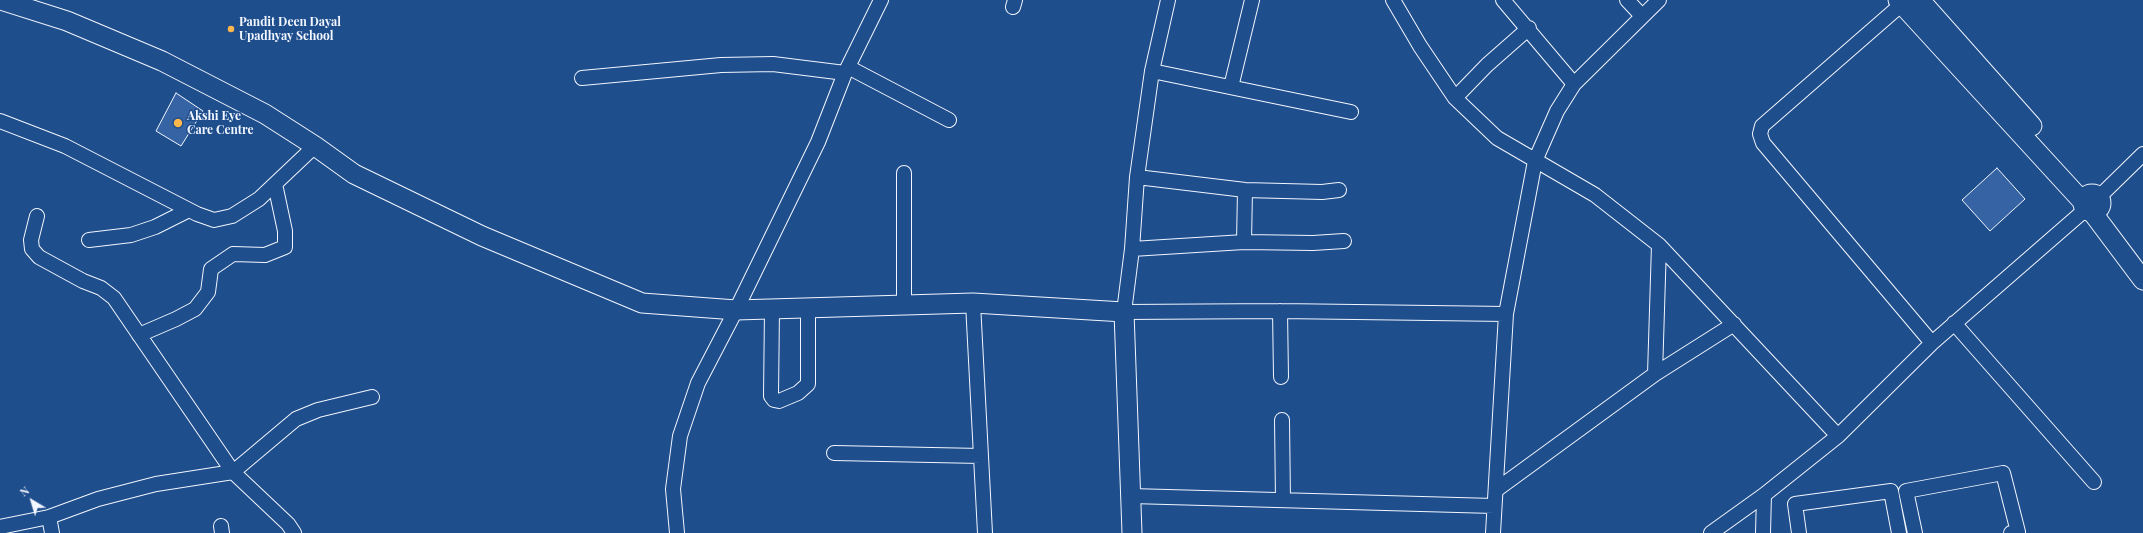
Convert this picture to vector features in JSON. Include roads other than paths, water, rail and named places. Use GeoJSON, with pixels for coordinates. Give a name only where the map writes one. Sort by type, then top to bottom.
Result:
{"type":"FeatureCollection","features":[{"type":"Feature","properties":{"kind":"street"},"geometry":{"type":"LineString","coordinates":[[1,0],[67,21],[162,61],[265,114],[316,146],[361,177],[482,236],[642,304],[736,310],[973,303],[1124,312],[1280,311],[1506,314]]}},
{"type":"Feature","properties":{"kind":"street"},"geometry":{"type":"LineString","coordinates":[[677,533],[673,489],[680,436],[698,382],[736,310],[818,142],[846,70],[881,0]]}},
{"type":"Feature","properties":{"kind":"street"},"geometry":{"type":"LineString","coordinates":[[1132,533],[1124,312],[1132,249],[1136,177],[1152,71],[1168,0]]}},
{"type":"Feature","properties":{"kind":"street"},"geometry":{"type":"LineString","coordinates":[[1231,87],[1252,0]]}},
{"type":"Feature","properties":{"kind":"street"},"geometry":{"type":"LineString","coordinates":[[1394,0],[1420,46],[1455,98],[1497,138],[1535,162],[1595,195],[1659,245],[1838,436]]}},
{"type":"Feature","properties":{"kind":"street"},"geometry":{"type":"LineString","coordinates":[[1504,0],[1529,28],[1574,84]]}},
{"type":"Feature","properties":{"kind":"street"},"geometry":{"type":"LineString","coordinates":[[1627,0],[1642,16]]}},
{"type":"Feature","properties":{"kind":"street"},"geometry":{"type":"LineString","coordinates":[[1493,533],[1506,314],[1535,162],[1557,111],[1574,84],[1659,0]]}},
{"type":"Feature","properties":{"kind":"street"},"geometry":{"type":"LineString","coordinates":[[1920,0],[2092,203],[2143,280]]}},
{"type":"Feature","properties":{"kind":"street"},"geometry":{"type":"LineString","coordinates":[[1932,343],[1763,143],[1760,134],[1762,126],[1900,2],[2092,203],[2143,259]]}},
{"type":"Feature","properties":{"kind":"street"},"geometry":{"type":"LineString","coordinates":[[1455,98],[1487,65],[1529,28]]}},
{"type":"Feature","properties":{"kind":"street"},"geometry":{"type":"LineString","coordinates":[[582,78],[721,65],[773,64],[846,70],[949,120]]}},
{"type":"Feature","properties":{"kind":"street"},"geometry":{"type":"LineString","coordinates":[[1152,71],[1351,112]]}},
{"type":"Feature","properties":{"kind":"street"},"geometry":{"type":"LineString","coordinates":[[0,121],[65,146],[189,210],[214,220],[232,216],[259,199],[316,146]]}},
{"type":"Feature","properties":{"kind":"street"},"geometry":{"type":"LineString","coordinates":[[1711,533],[1764,495],[1838,436],[1932,343],[2092,203],[2143,154]]}},
{"type":"Feature","properties":{"kind":"street"},"geometry":{"type":"LineString","coordinates":[[904,173],[904,304]]}},
{"type":"Feature","properties":{"kind":"street"},"geometry":{"type":"LineString","coordinates":[[1136,177],[1245,190],[1322,192],[1339,190]]}},
{"type":"Feature","properties":{"kind":"street"},"geometry":{"type":"LineString","coordinates":[[139,335],[176,320],[195,308],[208,292],[211,269],[233,254],[265,255],[286,247],[285,232],[275,184]]}},
{"type":"Feature","properties":{"kind":"street"},"geometry":{"type":"LineString","coordinates":[[1244,242],[1245,190]]}},
{"type":"Feature","properties":{"kind":"street"},"geometry":{"type":"LineString","coordinates":[[89,240],[131,235],[155,227],[189,210]]}},
{"type":"Feature","properties":{"kind":"street"},"geometry":{"type":"LineString","coordinates":[[37,216],[31,240],[32,249],[39,256],[83,281],[101,288],[114,298],[233,472],[288,524],[294,533]]}},
{"type":"Feature","properties":{"kind":"street"},"geometry":{"type":"LineString","coordinates":[[1132,249],[1244,242],[1313,243],[1344,241]]}},
{"type":"Feature","properties":{"kind":"street"},"geometry":{"type":"LineString","coordinates":[[1655,374],[1659,245]]}},
{"type":"Feature","properties":{"kind":"street"},"geometry":{"type":"LineString","coordinates":[[973,303],[985,533]]}},
{"type":"Feature","properties":{"kind":"street"},"geometry":{"type":"LineString","coordinates":[[772,309],[772,396],[774,400],[778,401],[798,393],[808,384],[808,308]]}},
{"type":"Feature","properties":{"kind":"street"},"geometry":{"type":"LineString","coordinates":[[1280,311],[1281,377]]}},
{"type":"Feature","properties":{"kind":"street"},"geometry":{"type":"LineString","coordinates":[[1496,490],[1655,374],[1734,324]]}},
{"type":"Feature","properties":{"kind":"street"},"geometry":{"type":"LineString","coordinates":[[1954,324],[2094,482]]}},
{"type":"Feature","properties":{"kind":"street"},"geometry":{"type":"LineString","coordinates":[[0,526],[49,517],[98,499],[156,484],[233,472],[296,419],[318,410],[372,397]]}},
{"type":"Feature","properties":{"kind":"street"},"geometry":{"type":"LineString","coordinates":[[1282,420],[1283,500]]}},
{"type":"Feature","properties":{"kind":"street"},"geometry":{"type":"LineString","coordinates":[[834,453],[981,456]]}},
{"type":"Feature","properties":{"kind":"street"},"geometry":{"type":"LineString","coordinates":[[1915,533],[1906,491],[2003,473],[2018,532],[2011,533]]}},
{"type":"Feature","properties":{"kind":"street"},"geometry":{"type":"LineString","coordinates":[[1799,533],[1795,504],[1891,491],[1899,533]]}},
{"type":"Feature","properties":{"kind":"street"},"geometry":{"type":"LineString","coordinates":[[1763,533],[1764,495]]}},
{"type":"Feature","properties":{"kind":"street"},"geometry":{"type":"LineString","coordinates":[[1131,496],[1494,506]]}},
{"type":"Feature","properties":{"kind":"street"},"geometry":{"type":"LineString","coordinates":[[49,517],[52,533]]}},
{"type":"Feature","properties":{"kind":"place","name":"Pandit Deen Dayal Upadhyay School"},"geometry":{"type":"Point","coordinates":[231,29]}},
{"type":"Feature","properties":{"kind":"place","name":"Akshi Eye Care Centre"},"geometry":{"type":"Point","coordinates":[178,123]}}]}
